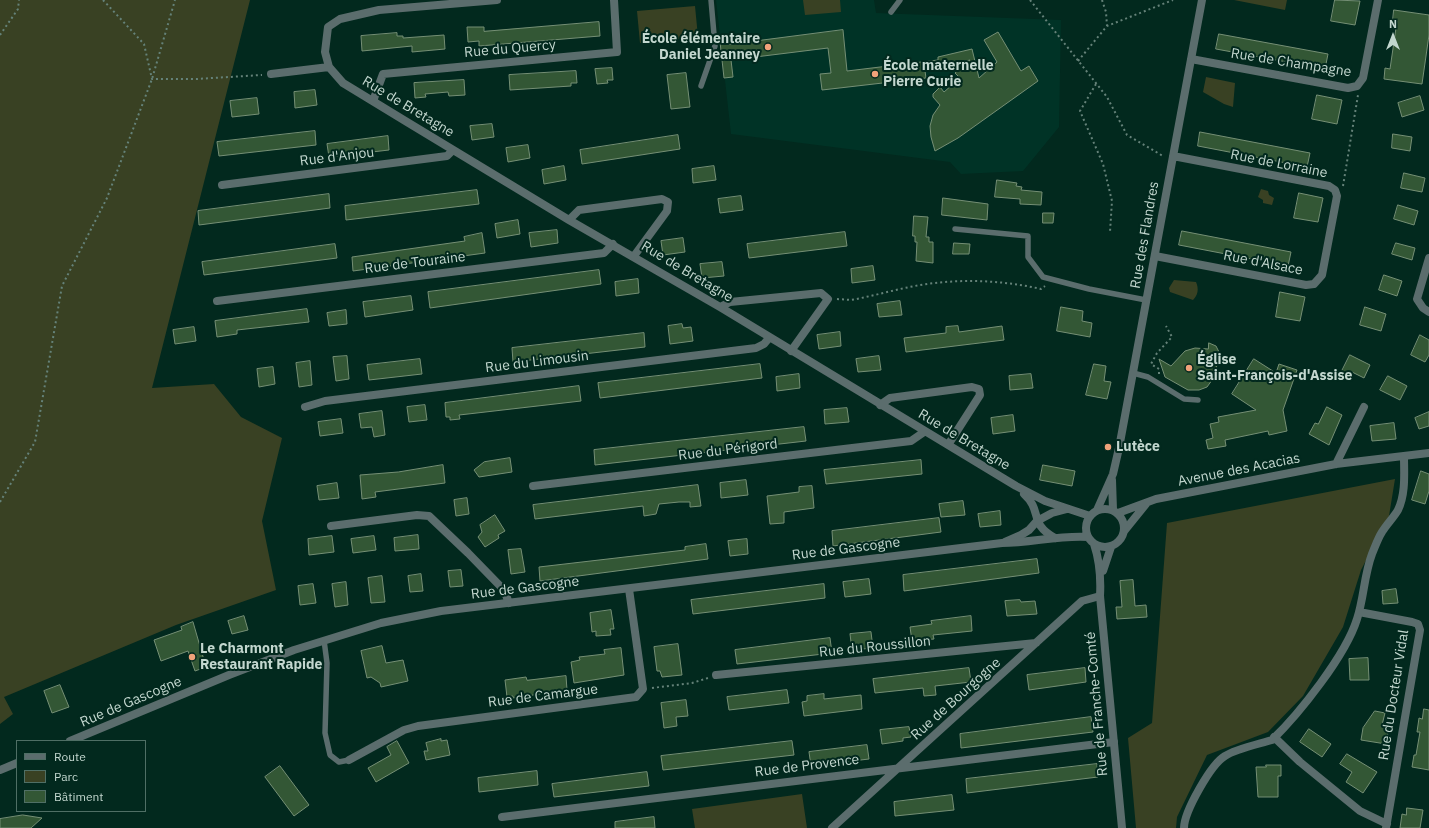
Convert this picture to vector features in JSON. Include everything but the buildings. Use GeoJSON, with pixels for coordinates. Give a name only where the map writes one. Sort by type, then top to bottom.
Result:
{"type":"FeatureCollection","features":[{"type":"Feature","properties":{"kind":"street"},"geometry":{"type":"LineString","coordinates":[[271,74],[329,67],[325,52],[328,27],[340,19],[378,10],[496,0]]}},
{"type":"Feature","properties":{"kind":"street","name":"Rue du Quercy"},"geometry":{"type":"LineString","coordinates":[[373,101],[383,74],[617,52],[614,0]]}},
{"type":"Feature","properties":{"kind":"street","name":"Rue des Flandres"},"geometry":{"type":"LineString","coordinates":[[1097,510],[1112,474],[1119,448],[1202,0]]}},
{"type":"Feature","properties":{"kind":"street","name":"Rue de Champagne"},"geometry":{"type":"LineString","coordinates":[[1191,59],[1348,88],[1357,86],[1363,78],[1378,0]]}},
{"type":"Feature","properties":{"kind":"street","name":"Rue de Bretagne"},"geometry":{"type":"LineString","coordinates":[[329,67],[343,82],[373,101],[569,220],[634,256],[720,307],[924,432],[1016,486],[1067,509],[1090,516]]}},
{"type":"Feature","properties":{"kind":"street","name":"Rue d'Anjou"},"geometry":{"type":"LineString","coordinates":[[222,185],[447,156],[453,150]]}},
{"type":"Feature","properties":{"kind":"street","name":"Rue de Lorraine"},"geometry":{"type":"LineString","coordinates":[[1173,156],[1329,186],[1335,190],[1337,196],[1330,233]]}},
{"type":"Feature","properties":{"kind":"street"},"geometry":{"type":"LineString","coordinates":[[569,220],[579,210],[662,199],[668,202],[667,211],[634,256]]}},
{"type":"Feature","properties":{"kind":"street","name":"Rue d'Alsace"},"geometry":{"type":"LineString","coordinates":[[1154,256],[1306,285],[1314,284],[1322,274],[1330,233]]}},
{"type":"Feature","properties":{"kind":"street","name":"Rue de Touraine"},"geometry":{"type":"LineString","coordinates":[[217,301],[604,253],[613,244]]}},
{"type":"Feature","properties":{"kind":"street"},"geometry":{"type":"LineString","coordinates":[[1429,258],[1417,299],[1423,308],[1429,312]]}},
{"type":"Feature","properties":{"kind":"street"},"geometry":{"type":"LineString","coordinates":[[720,307],[730,302],[821,293],[828,299],[791,351]]}},
{"type":"Feature","properties":{"kind":"street","name":"Rue du Limousin"},"geometry":{"type":"LineString","coordinates":[[304,407],[325,401],[756,348],[764,344],[769,338]]}},
{"type":"Feature","properties":{"kind":"street"},"geometry":{"type":"LineString","coordinates":[[880,405],[890,398],[972,387],[979,389],[980,395],[948,445]]}},
{"type":"Feature","properties":{"kind":"street"},"geometry":{"type":"LineString","coordinates":[[1336,464],[1364,407]]}},
{"type":"Feature","properties":{"kind":"street","name":"Rue du Périgord"},"geometry":{"type":"LineString","coordinates":[[533,486],[911,441],[924,432]]}},
{"type":"Feature","properties":{"kind":"street","name":"Avenue des Acacias"},"geometry":{"type":"LineString","coordinates":[[1115,511],[1148,502],[1336,464],[1429,453]]}},
{"type":"Feature","properties":{"kind":"street"},"geometry":{"type":"LineString","coordinates":[[1184,828],[1192,805],[1217,763],[1225,756],[1272,740],[1289,722],[1336,660],[1353,631],[1359,612],[1368,566],[1372,554],[1381,534],[1398,509],[1404,485],[1404,456]]}},
{"type":"Feature","properties":{"kind":"street","name":"Rue des Flandres"},"geometry":{"type":"LineString","coordinates":[[1112,474],[1115,511]]}},
{"type":"Feature","properties":{"kind":"street"},"geometry":{"type":"LineString","coordinates":[[1016,486],[1031,500],[1035,509],[1037,521],[1041,528],[1055,538]]}},
{"type":"Feature","properties":{"kind":"street"},"geometry":{"type":"LineString","coordinates":[[1125,530],[1122,518],[1115,511],[1106,508],[1097,510],[1090,516],[1086,526],[1088,537],[1094,544],[1104,548],[1111,546],[1120,541],[1125,530],[1148,502]]}},
{"type":"Feature","properties":{"kind":"street","name":"Rue de Gascogne"},"geometry":{"type":"LineString","coordinates":[[1002,543],[1025,532],[1037,521],[1052,513],[1067,509]]}},
{"type":"Feature","properties":{"kind":"street"},"geometry":{"type":"LineString","coordinates":[[331,526],[417,515],[429,516],[504,590],[509,603]]}},
{"type":"Feature","properties":{"kind":"street","name":"Rue de Gascogne"},"geometry":{"type":"LineString","coordinates":[[72,740],[229,675],[324,640],[381,623],[441,611],[1002,543],[1064,536],[1088,537]]}},
{"type":"Feature","properties":{"kind":"street","name":"Rue de Franche-Comté"},"geometry":{"type":"LineString","coordinates":[[1094,544],[1099,559],[1101,577],[1100,596],[1122,828]]}},
{"type":"Feature","properties":{"kind":"street","name":"Rue de Franche-Comté"},"geometry":{"type":"LineString","coordinates":[[1101,577],[1105,559],[1111,546]]}},
{"type":"Feature","properties":{"kind":"street"},"geometry":{"type":"LineString","coordinates":[[629,589],[642,689]]}},
{"type":"Feature","properties":{"kind":"street","name":"Rue de Bourgogne"},"geometry":{"type":"LineString","coordinates":[[832,828],[900,768],[1082,601],[1100,596]]}},
{"type":"Feature","properties":{"kind":"street","name":"Rue du Docteur Vidal"},"geometry":{"type":"LineString","coordinates":[[1359,612],[1412,622],[1418,624],[1420,630],[1387,826]]}},
{"type":"Feature","properties":{"kind":"street","name":"Rue du Roussillon"},"geometry":{"type":"LineString","coordinates":[[716,676],[1036,643]]}},
{"type":"Feature","properties":{"kind":"street","name":"Rue de Camargue"},"geometry":{"type":"LineString","coordinates":[[350,760],[404,730],[418,726],[636,697],[642,689]]}},
{"type":"Feature","properties":{"kind":"street"},"geometry":{"type":"LineString","coordinates":[[1274,737],[1300,762],[1360,811],[1387,826]]}},
{"type":"Feature","properties":{"kind":"street","name":"Rue de Provence"},"geometry":{"type":"LineString","coordinates":[[502,817],[1114,742]]}},
{"type":"Feature","properties":{"kind":"street"},"geometry":{"type":"LineString","coordinates":[[0,770],[16,763]]}},
{"type":"Feature","properties":{"kind":"lane"},"geometry":{"type":"LineString","coordinates":[[701,86],[715,46],[711,0]]}},
{"type":"Feature","properties":{"kind":"lane"},"geometry":{"type":"LineString","coordinates":[[891,12],[900,0]]}},
{"type":"Feature","properties":{"kind":"lane"},"geometry":{"type":"LineString","coordinates":[[955,230],[1028,236],[1028,257],[1043,277],[1089,289],[1146,300]]}},
{"type":"Feature","properties":{"kind":"lane"},"geometry":{"type":"LineString","coordinates":[[1133,373],[1148,377],[1184,399],[1198,400]]}},
{"type":"Feature","properties":{"kind":"lane"},"geometry":{"type":"LineString","coordinates":[[324,640],[327,663],[325,733],[330,755],[339,762],[350,760]]}},
{"type":"Feature","properties":{"kind":"path"},"geometry":{"type":"LineString","coordinates":[[0,35],[18,9],[19,0]]}},
{"type":"Feature","properties":{"kind":"path"},"geometry":{"type":"LineString","coordinates":[[103,0],[144,44],[152,79]]}},
{"type":"Feature","properties":{"kind":"path"},"geometry":{"type":"LineString","coordinates":[[0,502],[35,442],[62,286],[107,198],[152,79],[175,0]]}},
{"type":"Feature","properties":{"kind":"path"},"geometry":{"type":"LineString","coordinates":[[1030,0],[1107,97],[1127,135],[1162,156],[1173,156]]}},
{"type":"Feature","properties":{"kind":"path"},"geometry":{"type":"LineString","coordinates":[[1102,0],[1106,12],[1107,26]]}},
{"type":"Feature","properties":{"kind":"path"},"geometry":{"type":"LineString","coordinates":[[1078,61],[1107,26],[1173,0]]}},
{"type":"Feature","properties":{"kind":"path"},"geometry":{"type":"LineString","coordinates":[[152,79],[196,79],[271,74]]}},
{"type":"Feature","properties":{"kind":"path"},"geometry":{"type":"LineString","coordinates":[[1096,84],[1080,111],[1103,164],[1112,201],[1110,232]]}},
{"type":"Feature","properties":{"kind":"path"},"geometry":{"type":"LineString","coordinates":[[1335,190],[1343,186],[1358,95],[1357,86]]}},
{"type":"Feature","properties":{"kind":"path"},"geometry":{"type":"LineString","coordinates":[[828,299],[851,300],[934,283],[970,281],[1014,282],[1040,289],[1053,280]]}},
{"type":"Feature","properties":{"kind":"path"},"geometry":{"type":"LineString","coordinates":[[1159,374],[1159,369],[1151,364],[1158,353],[1172,337],[1166,326]]}},
{"type":"Feature","properties":{"kind":"path"},"geometry":{"type":"LineString","coordinates":[[642,689],[692,683],[716,676]]}},
{"type":"Feature","properties":{"kind":"shaded area"},"geometry":{"type":"Polygon","coordinates":[[[716,0],[874,0],[876,13],[1061,20],[1059,127],[1023,171],[961,174],[950,162],[731,134],[716,0]]]}},
{"type":"Feature","properties":{"kind":"green space"},"geometry":{"type":"Polygon","coordinates":[[[0,0],[250,0],[152,388],[214,384],[241,417],[282,438],[262,521],[276,590],[176,625],[4,697],[13,714],[0,724],[0,0]]]}},
{"type":"Feature","properties":{"kind":"green space"},"geometry":{"type":"Polygon","coordinates":[[[803,0],[840,0],[841,12],[805,15],[803,0]]]}},
{"type":"Feature","properties":{"kind":"green space"},"geometry":{"type":"Polygon","coordinates":[[[1234,0],[1287,0],[1285,10],[1234,0]]]}},
{"type":"Feature","properties":{"kind":"green space"},"geometry":{"type":"Polygon","coordinates":[[[695,6],[698,37],[640,43],[637,11],[695,6]]]}},
{"type":"Feature","properties":{"kind":"green space"},"geometry":{"type":"Polygon","coordinates":[[[1206,77],[1235,83],[1233,107],[1224,104],[1203,92],[1206,77]]]}},
{"type":"Feature","properties":{"kind":"green space"},"geometry":{"type":"Polygon","coordinates":[[[1261,189],[1268,191],[1269,195],[1274,198],[1272,205],[1263,203],[1263,200],[1258,197],[1261,189]]]}},
{"type":"Feature","properties":{"kind":"green space"},"geometry":{"type":"Polygon","coordinates":[[[1174,280],[1196,282],[1198,292],[1193,300],[1170,292],[1169,288],[1174,280]]]}},
{"type":"Feature","properties":{"kind":"green space"},"geometry":{"type":"Polygon","coordinates":[[[1395,479],[1389,516],[1361,570],[1343,627],[1303,696],[1268,732],[1207,755],[1177,817],[1176,828],[1136,828],[1128,738],[1152,723],[1167,523],[1395,479]]]}},
{"type":"Feature","properties":{"kind":"green space"},"geometry":{"type":"Polygon","coordinates":[[[802,794],[807,828],[695,828],[692,809],[802,794]]]}},
{"type":"Feature","properties":{"kind":"place","name":"École élémentaire Daniel Jeanney"},"geometry":{"type":"Point","coordinates":[768,47]}},
{"type":"Feature","properties":{"kind":"place","name":"École maternelle Pierre Curie"},"geometry":{"type":"Point","coordinates":[875,74]}},
{"type":"Feature","properties":{"kind":"place","name":"Église Saint-François-d'Assise"},"geometry":{"type":"Point","coordinates":[1189,368]}},
{"type":"Feature","properties":{"kind":"place","name":"Lutèce"},"geometry":{"type":"Point","coordinates":[1108,447]}},
{"type":"Feature","properties":{"kind":"place","name":"Le Charmont Restaurant Rapide"},"geometry":{"type":"Point","coordinates":[192,657]}}]}
